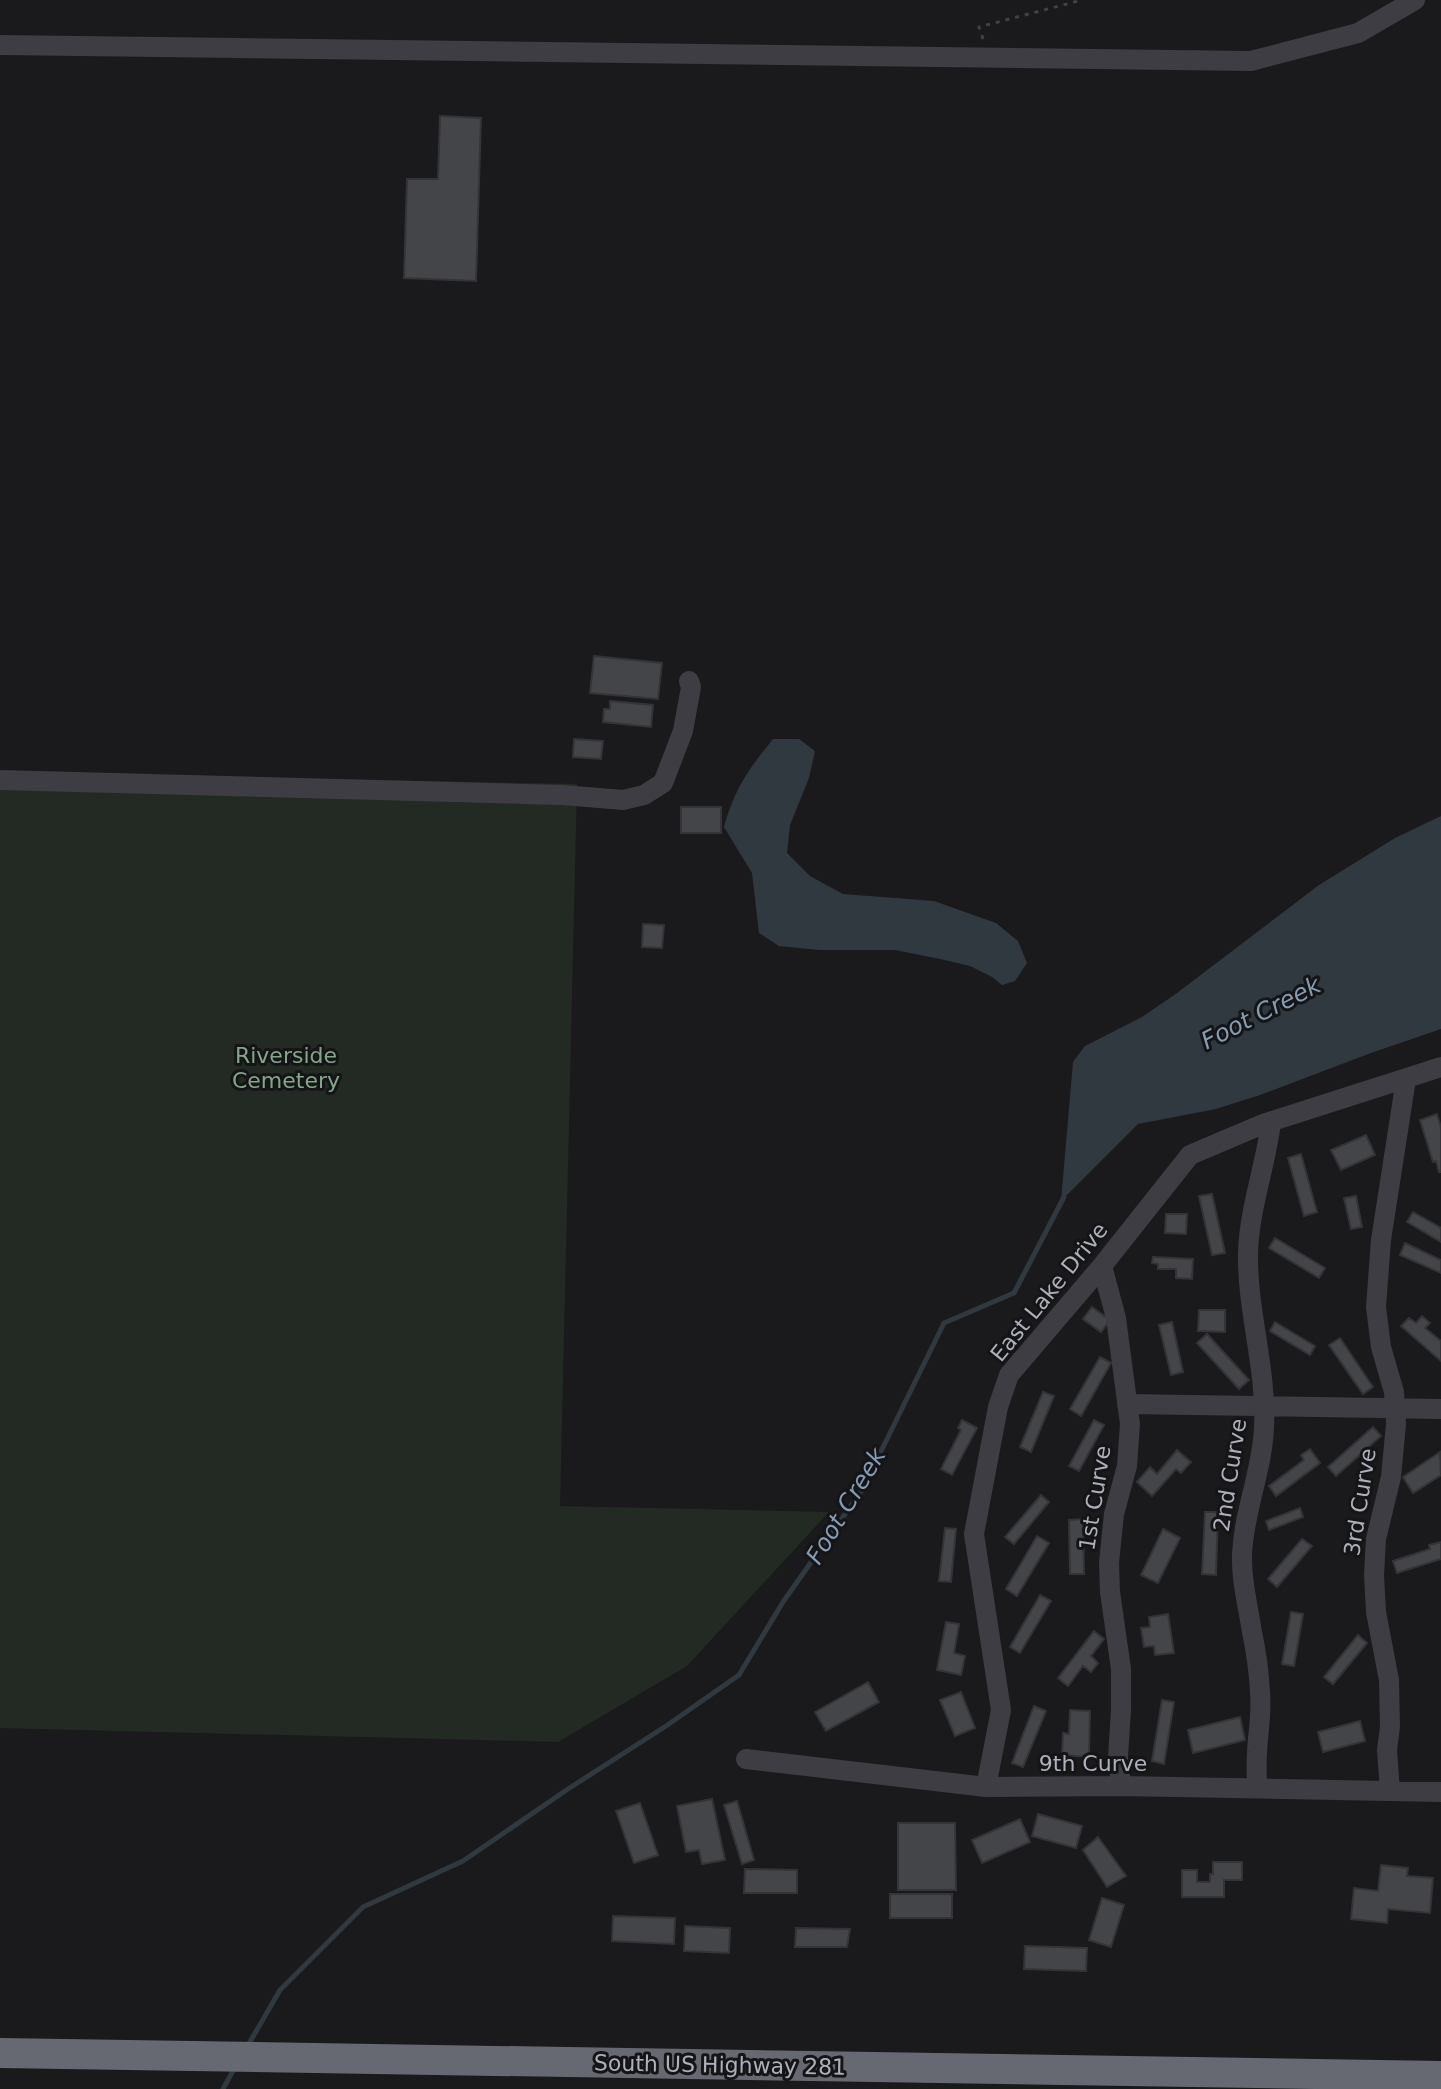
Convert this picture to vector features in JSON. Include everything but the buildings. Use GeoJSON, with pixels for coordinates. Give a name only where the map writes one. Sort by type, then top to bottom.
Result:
{"type":"FeatureCollection","features":[{"type":"Feature","properties":{"kind":"highway","name":"South US Highway 281"},"geometry":{"type":"LineString","coordinates":[[0,2053],[1441,2076]]}},
{"type":"Feature","properties":{"kind":"street"},"geometry":{"type":"LineString","coordinates":[[0,45],[1251,61],[1358,33],[1415,0]]}},
{"type":"Feature","properties":{"kind":"street"},"geometry":{"type":"LineString","coordinates":[[0,780],[562,795],[623,800],[644,795],[663,783],[683,731],[691,687],[689,681]]}},
{"type":"Feature","properties":{"kind":"street","name":"East Lake Drive"},"geometry":{"type":"LineString","coordinates":[[986,1787],[1001,1710],[974,1534],[998,1407],[1009,1375],[1102,1266],[1190,1155],[1271,1122],[1441,1067]]}},
{"type":"Feature","properties":{"kind":"street","name":"3rd Curve"},"geometry":{"type":"LineString","coordinates":[[1390,1791],[1387,1750],[1389,1680],[1376,1612],[1374,1575],[1376,1539],[1391,1477],[1396,1424],[1394,1392],[1381,1347],[1376,1307],[1381,1240],[1406,1079]]}},
{"type":"Feature","properties":{"kind":"street","name":"2nd Curve"},"geometry":{"type":"LineString","coordinates":[[1257,1789],[1261,1693],[1243,1581],[1242,1553],[1246,1518],[1263,1449],[1264,1406],[1263,1380],[1248,1286],[1248,1251],[1271,1122]]}},
{"type":"Feature","properties":{"kind":"street","name":"1st Curve"},"geometry":{"type":"LineString","coordinates":[[1102,1266],[1116,1318],[1130,1424],[1127,1466],[1114,1514],[1109,1563],[1121,1669],[1118,1757],[1121,1786]]}},
{"type":"Feature","properties":{"kind":"street"},"geometry":{"type":"LineString","coordinates":[[1127,1404],[1441,1409]]}},
{"type":"Feature","properties":{"kind":"street","name":"9th Curve"},"geometry":{"type":"LineString","coordinates":[[746,1759],[986,1787],[1121,1786],[1441,1792]]}},
{"type":"Feature","properties":{"kind":"path"},"geometry":{"type":"LineString","coordinates":[[989,58],[979,27],[1082,0]]}},
{"type":"Feature","properties":{"kind":"green space","name":"Riverside Cemetery"},"geometry":{"type":"Polygon","coordinates":[[[0,773],[577,784],[560,1506],[829,1512],[687,1666],[558,1742],[0,1728],[0,773]]]}},
{"type":"Feature","properties":{"kind":"water"},"geometry":{"type":"Polygon","coordinates":[[[773,739],[799,739],[815,751],[809,778],[790,825],[787,853],[810,876],[843,894],[934,901],[996,923],[1018,941],[1027,963],[1015,981],[1002,985],[970,966],[895,950],[819,950],[779,946],[759,933],[752,873],[724,827],[743,780],[773,739]]]}},
{"type":"Feature","properties":{"kind":"water"},"geometry":{"type":"Polygon","coordinates":[[[1441,816],[1441,1029],[1216,1109],[1138,1124],[1061,1201],[1073,1062],[1085,1046],[1142,1017],[1177,993],[1319,885],[1395,838],[1441,816]]]}},
{"type":"Feature","properties":{"kind":"waterway","name":"Foot Creek"},"geometry":{"type":"LineString","coordinates":[[247,2047],[280,1990],[363,1907],[463,1861],[739,1675],[783,1602],[862,1490],[944,1323],[1014,1293],[1064,1197]]}},
{"type":"Feature","properties":{"kind":"waterway","name":"Foot Creek"},"geometry":{"type":"LineString","coordinates":[[223,2089],[234,2069]]}}]}
